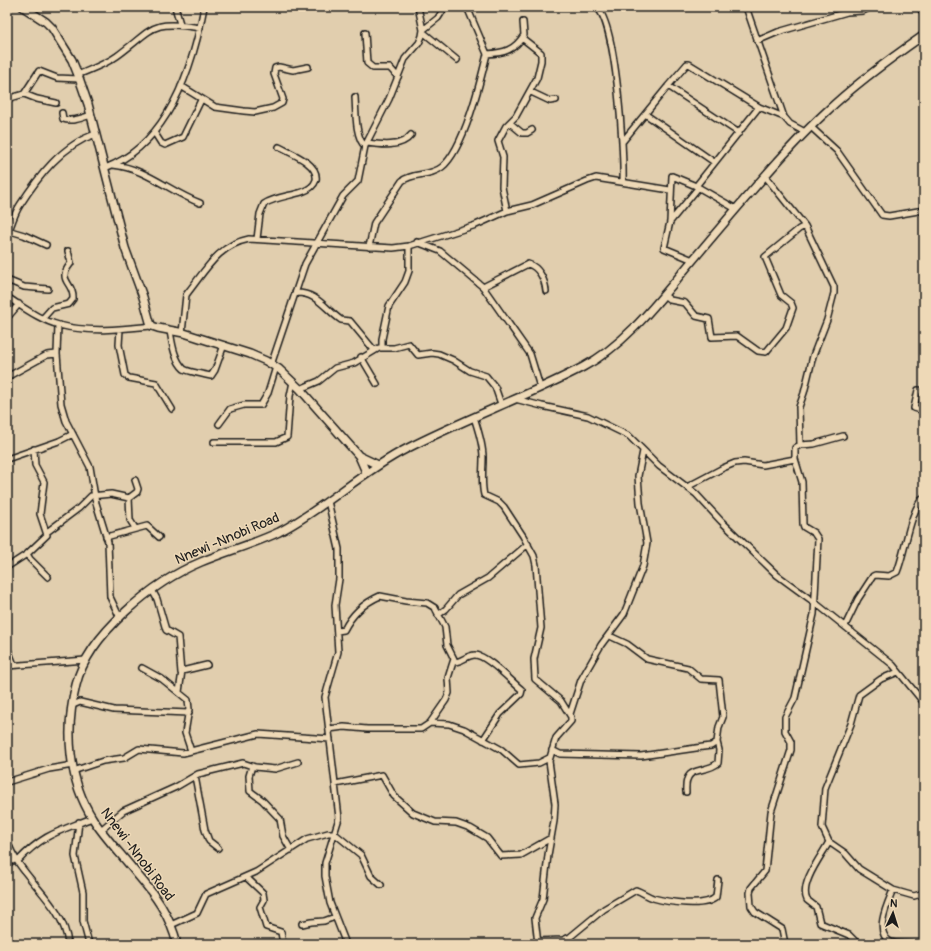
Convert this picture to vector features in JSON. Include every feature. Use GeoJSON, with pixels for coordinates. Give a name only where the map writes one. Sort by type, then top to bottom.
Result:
{"type":"FeatureCollection","features":[{"type":"Feature","properties":{"kind":"main road"},"geometry":{"type":"LineString","coordinates":[[23,7],[46,22],[52,28],[72,60],[79,77],[91,115],[125,248],[152,326],[182,333],[250,354],[274,366],[300,389],[359,456],[366,472]]}},
{"type":"Feature","properties":{"kind":"main road"},"geometry":{"type":"LineString","coordinates":[[921,7],[924,13]]}},
{"type":"Feature","properties":{"kind":"main road","name":"Nnewi -Nnobi Road"},"geometry":{"type":"LineString","coordinates":[[177,944],[171,925],[159,900],[92,818],[82,798],[73,768],[70,735],[76,684],[86,660],[104,633],[152,590],[176,574],[200,562],[278,532],[328,501],[366,472],[407,448],[586,366],[605,352],[638,323],[664,295],[736,209],[811,126],[834,105],[924,35]]}},
{"type":"Feature","properties":{"kind":"main road"},"geometry":{"type":"LineString","coordinates":[[359,456],[378,465]]}},
{"type":"Feature","properties":{"kind":"street"},"geometry":{"type":"LineString","coordinates":[[175,7],[180,24]]}},
{"type":"Feature","properties":{"kind":"street"},"geometry":{"type":"LineString","coordinates":[[104,168],[112,165],[131,153],[154,132],[169,110],[181,86],[196,46],[204,7]]}},
{"type":"Feature","properties":{"kind":"street"},"geometry":{"type":"LineString","coordinates":[[219,424],[230,409],[244,405],[262,405],[268,393],[274,366],[305,264],[343,196],[358,181],[366,145],[405,59],[419,43],[423,31],[418,7]]}},
{"type":"Feature","properties":{"kind":"street"},"geometry":{"type":"LineString","coordinates":[[423,31],[438,18],[445,7]]}},
{"type":"Feature","properties":{"kind":"street"},"geometry":{"type":"LineString","coordinates":[[369,247],[374,223],[402,181],[406,178],[437,171],[449,159],[455,150],[463,132],[487,54],[467,7]]}},
{"type":"Feature","properties":{"kind":"street"},"geometry":{"type":"LineString","coordinates":[[596,7],[602,12],[612,46],[623,141],[623,182]]}},
{"type":"Feature","properties":{"kind":"street"},"geometry":{"type":"LineString","coordinates":[[746,7],[784,117],[790,124],[805,132]]}},
{"type":"Feature","properties":{"kind":"street"},"geometry":{"type":"LineString","coordinates":[[757,41],[778,32],[871,7]]}},
{"type":"Feature","properties":{"kind":"street"},"geometry":{"type":"LineString","coordinates":[[487,54],[507,51],[514,48],[522,38],[525,29],[523,22]]}},
{"type":"Feature","properties":{"kind":"street"},"geometry":{"type":"LineString","coordinates":[[7,99],[24,94],[39,71],[57,78],[79,77],[112,59],[138,38],[158,26],[180,24],[200,28]]}},
{"type":"Feature","properties":{"kind":"street"},"geometry":{"type":"LineString","coordinates":[[423,31],[457,60]]}},
{"type":"Feature","properties":{"kind":"street"},"geometry":{"type":"LineString","coordinates":[[365,33],[367,63],[373,68],[390,68],[398,77]]}},
{"type":"Feature","properties":{"kind":"street"},"geometry":{"type":"LineString","coordinates":[[507,211],[502,187],[503,157],[497,144],[500,136],[531,92],[537,78],[541,53],[522,38]]}},
{"type":"Feature","properties":{"kind":"street"},"geometry":{"type":"LineString","coordinates":[[623,141],[687,64],[759,107],[784,117]]}},
{"type":"Feature","properties":{"kind":"street"},"geometry":{"type":"LineString","coordinates":[[181,86],[201,100],[215,107],[244,111],[264,111],[278,106],[283,99],[274,74],[275,68],[278,66],[293,70],[308,67]]}},
{"type":"Feature","properties":{"kind":"street"},"geometry":{"type":"LineString","coordinates":[[668,86],[739,133]]}},
{"type":"Feature","properties":{"kind":"street"},"geometry":{"type":"LineString","coordinates":[[531,92],[550,101],[556,100]]}},
{"type":"Feature","properties":{"kind":"street"},"geometry":{"type":"LineString","coordinates":[[24,94],[37,100],[56,103]]}},
{"type":"Feature","properties":{"kind":"street"},"geometry":{"type":"LineString","coordinates":[[356,97],[358,133],[362,144],[396,144],[407,140],[410,135]]}},
{"type":"Feature","properties":{"kind":"street"},"geometry":{"type":"LineString","coordinates":[[154,132],[161,143],[165,145],[183,137],[201,100]]}},
{"type":"Feature","properties":{"kind":"street"},"geometry":{"type":"LineString","coordinates":[[670,222],[714,162],[759,107]]}},
{"type":"Feature","properties":{"kind":"street"},"geometry":{"type":"LineString","coordinates":[[62,113],[63,119],[66,120],[75,120],[91,115]]}},
{"type":"Feature","properties":{"kind":"street"},"geometry":{"type":"LineString","coordinates":[[645,114],[714,162]]}},
{"type":"Feature","properties":{"kind":"street"},"geometry":{"type":"LineString","coordinates":[[510,122],[522,133],[527,133],[532,130]]}},
{"type":"Feature","properties":{"kind":"street"},"geometry":{"type":"LineString","coordinates":[[811,126],[837,151],[882,215],[885,216],[924,210]]}},
{"type":"Feature","properties":{"kind":"street"},"geometry":{"type":"LineString","coordinates":[[46,245],[24,235],[8,232],[20,206],[50,167],[79,140],[96,134]]}},
{"type":"Feature","properties":{"kind":"street"},"geometry":{"type":"LineString","coordinates":[[258,239],[260,214],[264,204],[307,190],[314,184],[316,179],[316,173],[310,165],[279,147]]}},
{"type":"Feature","properties":{"kind":"street"},"geometry":{"type":"LineString","coordinates":[[112,165],[129,167],[168,186],[183,196],[200,203]]}},
{"type":"Feature","properties":{"kind":"street"},"geometry":{"type":"LineString","coordinates":[[693,260],[664,248],[670,222],[671,177],[673,175],[736,209]]}},
{"type":"Feature","properties":{"kind":"street"},"geometry":{"type":"LineString","coordinates":[[765,176],[805,226],[831,279],[834,293],[827,320],[813,356],[799,407],[800,445]]}},
{"type":"Feature","properties":{"kind":"street"},"geometry":{"type":"LineString","coordinates":[[182,333],[186,295],[225,248],[244,240],[258,239],[393,248],[409,246],[417,242],[476,224],[507,211],[546,200],[596,178],[670,190]]}},
{"type":"Feature","properties":{"kind":"street"},"geometry":{"type":"LineString","coordinates":[[664,295],[670,300],[685,303],[696,316],[709,319],[712,337],[737,336],[758,351],[766,352],[786,328],[793,308],[791,303],[781,295],[765,256],[805,226]]}},
{"type":"Feature","properties":{"kind":"street"},"geometry":{"type":"LineString","coordinates":[[417,242],[440,251],[483,287],[530,354],[540,387]]}},
{"type":"Feature","properties":{"kind":"street"},"geometry":{"type":"LineString","coordinates":[[382,348],[382,339],[389,306],[405,282],[410,271],[409,246]]}},
{"type":"Feature","properties":{"kind":"street"},"geometry":{"type":"LineString","coordinates":[[43,318],[52,308],[69,304],[73,299],[73,289],[65,279],[65,275],[72,262],[68,251]]}},
{"type":"Feature","properties":{"kind":"street"},"geometry":{"type":"LineString","coordinates":[[483,287],[528,264],[535,268],[543,278],[546,291]]}},
{"type":"Feature","properties":{"kind":"street"},"geometry":{"type":"LineString","coordinates":[[7,280],[24,287],[48,289]]}},
{"type":"Feature","properties":{"kind":"street"},"geometry":{"type":"LineString","coordinates":[[295,293],[311,295],[325,305],[341,320],[350,320],[374,350]]}},
{"type":"Feature","properties":{"kind":"street"},"geometry":{"type":"LineString","coordinates":[[7,297],[58,325],[84,329],[120,329],[152,326]]}},
{"type":"Feature","properties":{"kind":"street"},"geometry":{"type":"LineString","coordinates":[[7,318],[18,304]]}},
{"type":"Feature","properties":{"kind":"street"},"geometry":{"type":"LineString","coordinates":[[58,325],[57,354],[61,404],[73,434],[90,467],[94,495],[106,537],[110,597],[120,618]]}},
{"type":"Feature","properties":{"kind":"street"},"geometry":{"type":"LineString","coordinates":[[120,329],[119,345],[125,375],[129,378],[156,383],[172,409]]}},
{"type":"Feature","properties":{"kind":"street"},"geometry":{"type":"LineString","coordinates":[[170,331],[174,351],[183,367],[187,370],[211,376],[215,370],[224,346]]}},
{"type":"Feature","properties":{"kind":"street"},"geometry":{"type":"LineString","coordinates":[[300,389],[319,382],[335,368],[354,363],[361,357],[374,350],[394,348],[410,344],[418,355],[432,353],[453,360],[470,371],[490,378],[501,404]]}},
{"type":"Feature","properties":{"kind":"street"},"geometry":{"type":"LineString","coordinates":[[7,377],[47,355],[57,354]]}},
{"type":"Feature","properties":{"kind":"street"},"geometry":{"type":"LineString","coordinates":[[361,357],[377,384]]}},
{"type":"Feature","properties":{"kind":"street"},"geometry":{"type":"LineString","coordinates":[[214,442],[276,442],[287,437],[290,396],[293,382]]}},
{"type":"Feature","properties":{"kind":"street"},"geometry":{"type":"LineString","coordinates":[[924,391],[918,390],[914,408],[924,411]]}},
{"type":"Feature","properties":{"kind":"street"},"geometry":{"type":"LineString","coordinates":[[514,398],[588,416],[629,436],[658,466],[687,487],[777,575],[845,626],[898,672],[924,703]]}},
{"type":"Feature","properties":{"kind":"street"},"geometry":{"type":"LineString","coordinates":[[474,417],[480,437],[483,455],[482,484],[484,496],[499,502],[504,507],[534,556],[537,572],[537,590],[542,628],[534,660],[535,678],[555,695],[570,714]]}},
{"type":"Feature","properties":{"kind":"street"},"geometry":{"type":"LineString","coordinates":[[7,459],[59,441],[73,434]]}},
{"type":"Feature","properties":{"kind":"street"},"geometry":{"type":"LineString","coordinates":[[786,944],[782,929],[755,912],[751,906],[750,893],[751,888],[765,871],[771,812],[791,750],[791,742],[785,731],[785,717],[795,698],[814,614],[818,539],[814,533],[804,527],[803,524],[802,482],[795,458],[795,448],[800,445],[814,444],[842,436]]}},
{"type":"Feature","properties":{"kind":"street"},"geometry":{"type":"LineString","coordinates":[[34,449],[35,465],[44,482],[40,514],[47,532]]}},
{"type":"Feature","properties":{"kind":"street"},"geometry":{"type":"LineString","coordinates":[[643,451],[638,476],[640,503],[647,543],[643,566],[624,614],[601,645],[581,680],[570,714],[571,721],[556,738],[549,758],[549,771],[555,804],[554,821],[543,899],[535,918],[538,943],[563,940],[570,937],[604,909],[636,890],[655,899],[701,903],[709,902],[716,897],[718,880]]}},
{"type":"Feature","properties":{"kind":"street"},"geometry":{"type":"LineString","coordinates":[[687,487],[723,468],[739,462],[764,465],[795,458]]}},
{"type":"Feature","properties":{"kind":"street"},"geometry":{"type":"LineString","coordinates":[[7,567],[27,554],[46,537],[47,532],[94,495],[111,494],[129,498],[137,492],[138,487],[135,480]]}},
{"type":"Feature","properties":{"kind":"street"},"geometry":{"type":"LineString","coordinates":[[129,498],[130,520],[135,528]]}},
{"type":"Feature","properties":{"kind":"street"},"geometry":{"type":"LineString","coordinates":[[845,626],[858,599],[873,576],[875,574],[889,576],[897,572],[912,522],[920,502],[924,498]]}},
{"type":"Feature","properties":{"kind":"street"},"geometry":{"type":"LineString","coordinates":[[328,501],[339,548],[339,579],[335,605],[338,652],[325,696],[338,818],[325,863],[330,903],[346,944]]}},
{"type":"Feature","properties":{"kind":"street"},"geometry":{"type":"LineString","coordinates":[[106,537],[135,528],[148,526],[159,537]]}},
{"type":"Feature","properties":{"kind":"street"},"geometry":{"type":"LineString","coordinates":[[438,615],[446,609],[464,590],[476,586],[488,578],[528,544]]}},
{"type":"Feature","properties":{"kind":"street"},"geometry":{"type":"LineString","coordinates":[[27,554],[48,577]]}},
{"type":"Feature","properties":{"kind":"street"},"geometry":{"type":"LineString","coordinates":[[152,590],[158,603],[166,630],[178,637],[181,673],[179,692]]}},
{"type":"Feature","properties":{"kind":"street"},"geometry":{"type":"LineString","coordinates":[[329,729],[344,727],[413,730],[421,729],[430,723],[446,700],[449,693],[449,673],[454,662],[454,655],[447,645],[445,627],[433,606],[427,603],[380,596],[356,611],[348,621],[344,630],[337,631]]}},
{"type":"Feature","properties":{"kind":"street"},"geometry":{"type":"LineString","coordinates":[[612,637],[626,644],[648,659],[688,668],[701,680],[719,680],[723,717],[719,727],[717,742],[719,750],[718,763],[700,769],[689,775],[686,781],[686,792]]}},
{"type":"Feature","properties":{"kind":"street"},"geometry":{"type":"LineString","coordinates":[[7,648],[14,665]]}},
{"type":"Feature","properties":{"kind":"street"},"geometry":{"type":"LineString","coordinates":[[454,662],[461,661],[472,656],[478,656],[490,662],[522,690],[521,694],[500,714],[483,740]]}},
{"type":"Feature","properties":{"kind":"street"},"geometry":{"type":"LineString","coordinates":[[7,666],[86,660]]}},
{"type":"Feature","properties":{"kind":"street"},"geometry":{"type":"LineString","coordinates":[[181,673],[184,670],[193,670],[207,665]]}},
{"type":"Feature","properties":{"kind":"street"},"geometry":{"type":"LineString","coordinates":[[142,668],[162,679],[188,700],[189,712],[185,733],[191,751]]}},
{"type":"Feature","properties":{"kind":"street"},"geometry":{"type":"LineString","coordinates":[[898,672],[890,674],[875,682],[859,695],[851,724],[824,793],[822,827],[829,842],[845,854],[859,869],[893,890],[914,896],[924,893]]}},
{"type":"Feature","properties":{"kind":"street"},"geometry":{"type":"LineString","coordinates":[[73,705],[80,702],[114,710],[189,712]]}},
{"type":"Feature","properties":{"kind":"street"},"geometry":{"type":"LineString","coordinates":[[430,723],[458,726],[502,750],[519,765],[539,763],[549,758]]}},
{"type":"Feature","properties":{"kind":"street"},"geometry":{"type":"LineString","coordinates":[[7,782],[49,769],[73,768],[124,758],[139,749],[183,753],[258,734],[330,738]]}},
{"type":"Feature","properties":{"kind":"street"},"geometry":{"type":"LineString","coordinates":[[552,750],[560,754],[641,756],[711,746],[717,742]]}},
{"type":"Feature","properties":{"kind":"street"},"geometry":{"type":"LineString","coordinates":[[101,830],[123,811],[176,787],[195,776],[243,763],[252,766],[275,769],[298,762]]}},
{"type":"Feature","properties":{"kind":"street"},"geometry":{"type":"LineString","coordinates":[[252,766],[249,776],[250,791],[262,800],[280,819],[284,836],[291,850]]}},
{"type":"Feature","properties":{"kind":"street"},"geometry":{"type":"LineString","coordinates":[[335,784],[382,775],[394,796],[413,813],[435,822],[456,823],[470,828],[484,835],[498,854],[506,857],[521,855],[551,838]]}},
{"type":"Feature","properties":{"kind":"street"},"geometry":{"type":"LineString","coordinates":[[195,776],[205,830],[209,841],[218,848]]}},
{"type":"Feature","properties":{"kind":"street"},"geometry":{"type":"LineString","coordinates":[[7,864],[17,860],[32,846],[50,834],[92,818]]}},
{"type":"Feature","properties":{"kind":"street"},"geometry":{"type":"LineString","coordinates":[[79,822],[75,856],[83,892],[83,922],[89,944]]}},
{"type":"Feature","properties":{"kind":"street"},"geometry":{"type":"LineString","coordinates":[[171,925],[197,913],[206,894],[246,877],[308,839],[334,833]]}},
{"type":"Feature","properties":{"kind":"street"},"geometry":{"type":"LineString","coordinates":[[334,833],[361,855],[370,876],[381,885]]}},
{"type":"Feature","properties":{"kind":"street"},"geometry":{"type":"LineString","coordinates":[[7,840],[17,860],[57,914],[61,921],[68,944]]}},
{"type":"Feature","properties":{"kind":"street"},"geometry":{"type":"LineString","coordinates":[[829,842],[812,871],[805,894],[807,900],[816,907],[820,923],[849,934],[857,943],[881,944],[889,941],[898,944],[911,944]]}},
{"type":"Feature","properties":{"kind":"street"},"geometry":{"type":"LineString","coordinates":[[246,877],[263,893],[264,900],[260,907],[266,927],[281,932],[283,944]]}},
{"type":"Feature","properties":{"kind":"street"},"geometry":{"type":"LineString","coordinates":[[889,941],[884,933],[882,917],[893,890]]}},
{"type":"Feature","properties":{"kind":"street"},"geometry":{"type":"LineString","coordinates":[[302,924],[324,921],[335,917]]}}]}
